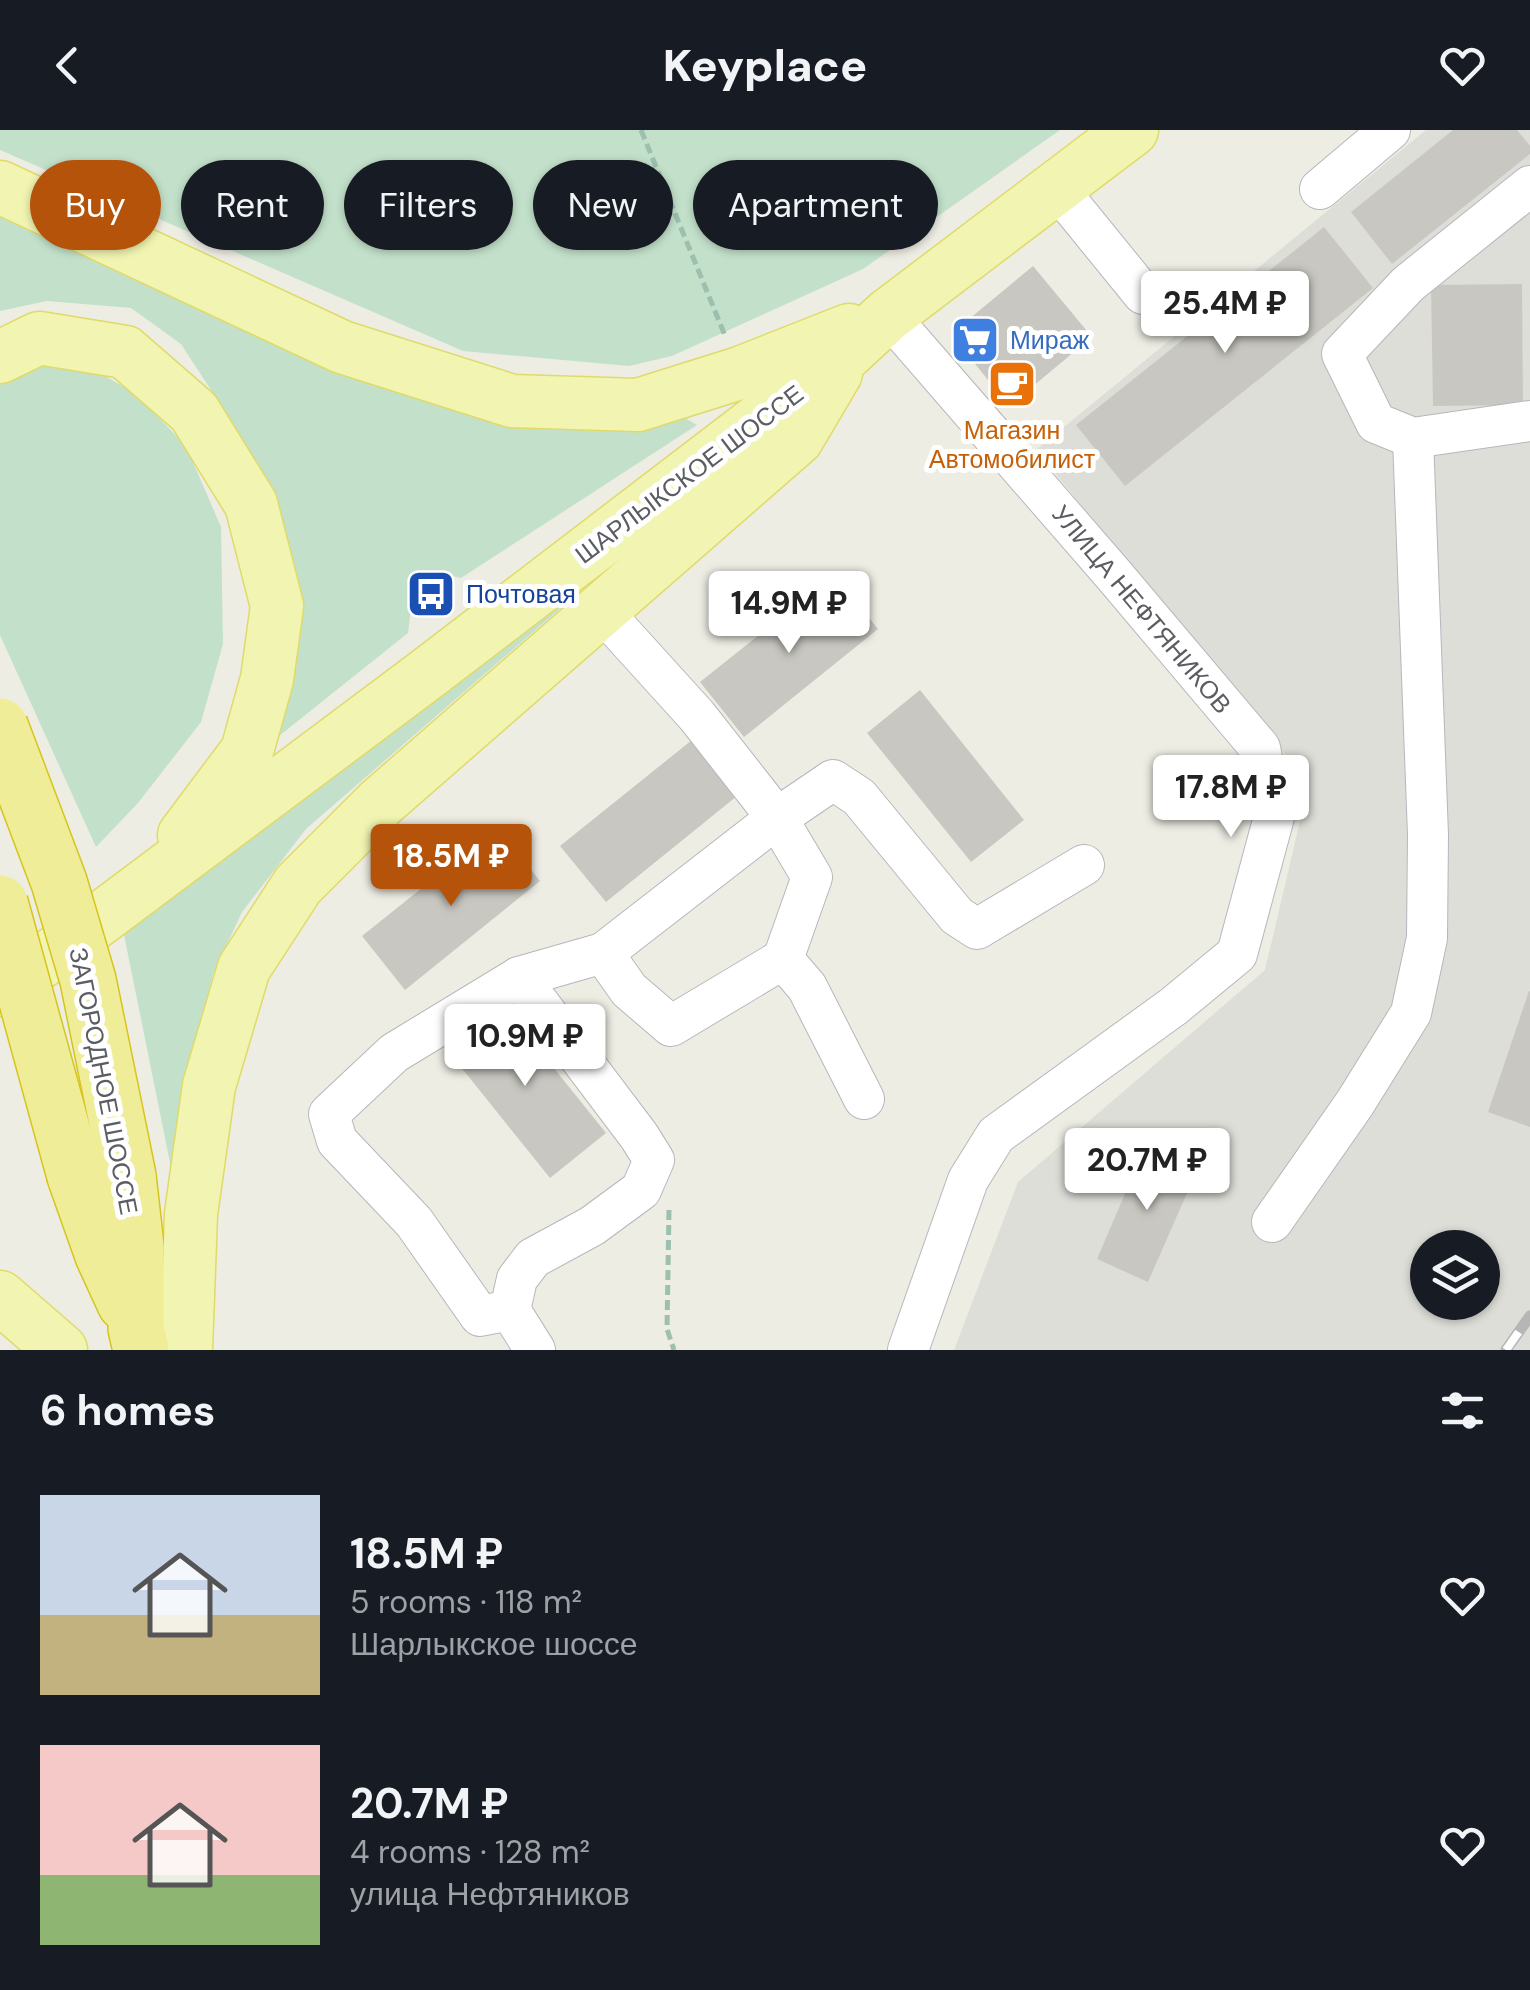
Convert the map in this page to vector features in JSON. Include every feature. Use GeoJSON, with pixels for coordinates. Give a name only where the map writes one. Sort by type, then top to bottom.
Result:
{"type":"FeatureCollection","features":[{"type":"Feature","properties":{"kind":"highway","name":"ЗАГОРОДНОЕ ШОССЕ"},"geometry":{"type":"LineString","coordinates":[[0,726],[59,882],[88,980],[103,1255],[138,1339]]}},
{"type":"Feature","properties":{"kind":"highway","name":"ЗАГОРОДНОЕ ШОССЕ"},"geometry":{"type":"LineString","coordinates":[[0,903],[101,1176]]}},
{"type":"Feature","properties":{"kind":"main road","name":"ШАРЛЫКСКОЕ ШОССЕ"},"geometry":{"type":"LineString","coordinates":[[0,990],[423,677],[848,352],[888,314],[1132,130]]}},
{"type":"Feature","properties":{"kind":"main road"},"geometry":{"type":"LineString","coordinates":[[0,187],[342,347],[512,401],[638,405],[740,373],[888,314]]}},
{"type":"Feature","properties":{"kind":"main road"},"geometry":{"type":"LineString","coordinates":[[0,357],[38,338],[125,352],[194,412],[251,504],[277,606],[266,679],[247,751],[141,889]]}},
{"type":"Feature","properties":{"kind":"main road"},"geometry":{"type":"LineString","coordinates":[[186,1350],[191,1214],[209,1086],[244,968],[298,885],[380,802],[797,439],[848,352]]}},
{"type":"Feature","properties":{"kind":"main road"},"geometry":{"type":"LineString","coordinates":[[0,1297],[62,1350]]}},
{"type":"Feature","properties":{"kind":"street"},"geometry":{"type":"LineString","coordinates":[[1320,189],[1390,130]]}},
{"type":"Feature","properties":{"kind":"street"},"geometry":{"type":"LineString","coordinates":[[1530,186],[1408,284],[1342,354],[1376,423],[1412,438],[1530,421]]}},
{"type":"Feature","properties":{"kind":"street"},"geometry":{"type":"LineString","coordinates":[[1056,187],[1143,294]]}},
{"type":"Feature","properties":{"kind":"street","name":"УЛИЦА НЕФТЯНИКОВ"},"geometry":{"type":"LineString","coordinates":[[888,314],[1260,748],[1274,818],[1237,954],[1174,1006],[996,1134],[968,1180],[908,1350]]}},
{"type":"Feature","properties":{"kind":"street"},"geometry":{"type":"LineString","coordinates":[[1272,1222],[1355,1104],[1410,1013],[1428,938],[1428,835],[1412,438]]}},
{"type":"Feature","properties":{"kind":"street"},"geometry":{"type":"LineString","coordinates":[[600,609],[697,716],[777,818],[812,877],[783,959],[671,1026],[629,990],[603,953]]}},
{"type":"Feature","properties":{"kind":"street"},"geometry":{"type":"LineString","coordinates":[[510,1310],[480,1316],[414,1222],[337,1140],[329,1114],[394,1053],[519,977],[603,953],[777,818],[833,780],[859,797],[957,916],[977,930],[1084,865]]}},
{"type":"Feature","properties":{"kind":"street"},"geometry":{"type":"LineString","coordinates":[[783,959],[807,988],[864,1100]]}},
{"type":"Feature","properties":{"kind":"street"},"geometry":{"type":"LineString","coordinates":[[519,977],[654,1160],[641,1190],[592,1226],[533,1258],[516,1279],[510,1310],[535,1350]]}},
{"type":"Feature","properties":{"kind":"path"},"geometry":{"type":"LineString","coordinates":[[640,130],[740,373]]}},
{"type":"Feature","properties":{"kind":"path"},"geometry":{"type":"LineString","coordinates":[[654,1160],[669,1209],[667,1329],[674,1350]]}},
{"type":"Feature","properties":{"kind":"shaded area"},"geometry":{"type":"Polygon","coordinates":[[[1426,130],[1530,130],[1530,1350],[954,1350],[1018,1182],[1265,970],[1309,783],[1036,450],[1426,130]]]}},
{"type":"Feature","properties":{"kind":"green space"},"geometry":{"type":"Polygon","coordinates":[[[0,130],[1060,130],[938,216],[938,160],[693,160],[693,250],[890,250],[863,269],[672,356],[629,366],[463,351],[230,250],[324,250],[324,160],[181,160],[181,229],[161,220],[161,160],[30,160],[30,163],[0,150],[0,130]]]}},
{"type":"Feature","properties":{"kind":"green space"},"geometry":{"type":"Polygon","coordinates":[[[0,216],[30,229],[30,250],[78,250],[257,328],[668,408],[697,425],[461,578],[440,573],[413,592],[408,633],[264,748],[285,562],[239,433],[181,344],[131,308],[47,301],[0,311],[0,216]]]}},
{"type":"Feature","properties":{"kind":"green space"},"geometry":{"type":"Polygon","coordinates":[[[41,361],[91,368],[136,394],[186,446],[221,527],[223,644],[201,722],[138,803],[96,847],[0,635],[0,376],[41,361]]]}},
{"type":"Feature","properties":{"kind":"green space"},"geometry":{"type":"Polygon","coordinates":[[[570,584],[578,593],[306,829],[242,912],[213,974],[186,1094],[181,1217],[121,920],[570,584]]]}},
{"type":"Feature","properties":{"kind":"building"},"geometry":{"type":"Polygon","coordinates":[[[1453,130],[1517,130],[1530,146],[1530,154],[1392,264],[1351,212],[1453,130]]]}},
{"type":"Feature","properties":{"kind":"building"},"geometry":{"type":"Polygon","coordinates":[[[1324,227],[1373,288],[1125,486],[1076,425],[1324,227]]]}},
{"type":"Feature","properties":{"kind":"building"},"geometry":{"type":"Polygon","coordinates":[[[1033,266],[1092,337],[1009,406],[951,334],[1033,266]]]}},
{"type":"Feature","properties":{"kind":"building"},"geometry":{"type":"Polygon","coordinates":[[[1522,284],[1523,405],[1433,406],[1431,285],[1522,284]]]}},
{"type":"Feature","properties":{"kind":"building"},"geometry":{"type":"Polygon","coordinates":[[[834,575],[878,629],[744,737],[700,682],[834,575]]]}},
{"type":"Feature","properties":{"kind":"building"},"geometry":{"type":"Polygon","coordinates":[[[920,690],[1024,820],[971,862],[867,733],[920,690]]]}},
{"type":"Feature","properties":{"kind":"building"},"geometry":{"type":"Polygon","coordinates":[[[692,740],[737,796],[606,902],[560,846],[692,740]]]}},
{"type":"Feature","properties":{"kind":"building"},"geometry":{"type":"Polygon","coordinates":[[[497,828],[540,881],[405,990],[362,936],[497,828]]]}},
{"type":"Feature","properties":{"kind":"building"},"geometry":{"type":"Polygon","coordinates":[[[1530,991],[1530,1127],[1488,1112],[1530,991]]]}},
{"type":"Feature","properties":{"kind":"building"},"geometry":{"type":"Polygon","coordinates":[[[500,1001],[606,1133],[550,1178],[444,1046],[500,1001]]]}},
{"type":"Feature","properties":{"kind":"building"},"geometry":{"type":"Polygon","coordinates":[[[1146,1145],[1198,1168],[1148,1282],[1097,1259],[1146,1145]]]}},
{"type":"Feature","properties":{"kind":"railway"},"geometry":{"type":"LineString","coordinates":[[1506,1350],[1530,1316]]}},
{"type":"Feature","properties":{"kind":"place","name":"Мираж"},"geometry":{"type":"Point","coordinates":[975,340]}},
{"type":"Feature","properties":{"kind":"place","name":"Магазин Автомобилист"},"geometry":{"type":"Point","coordinates":[1012,384]}},
{"type":"Feature","properties":{"kind":"place","name":"Почтовая"},"geometry":{"type":"Point","coordinates":[431,594]}}]}
